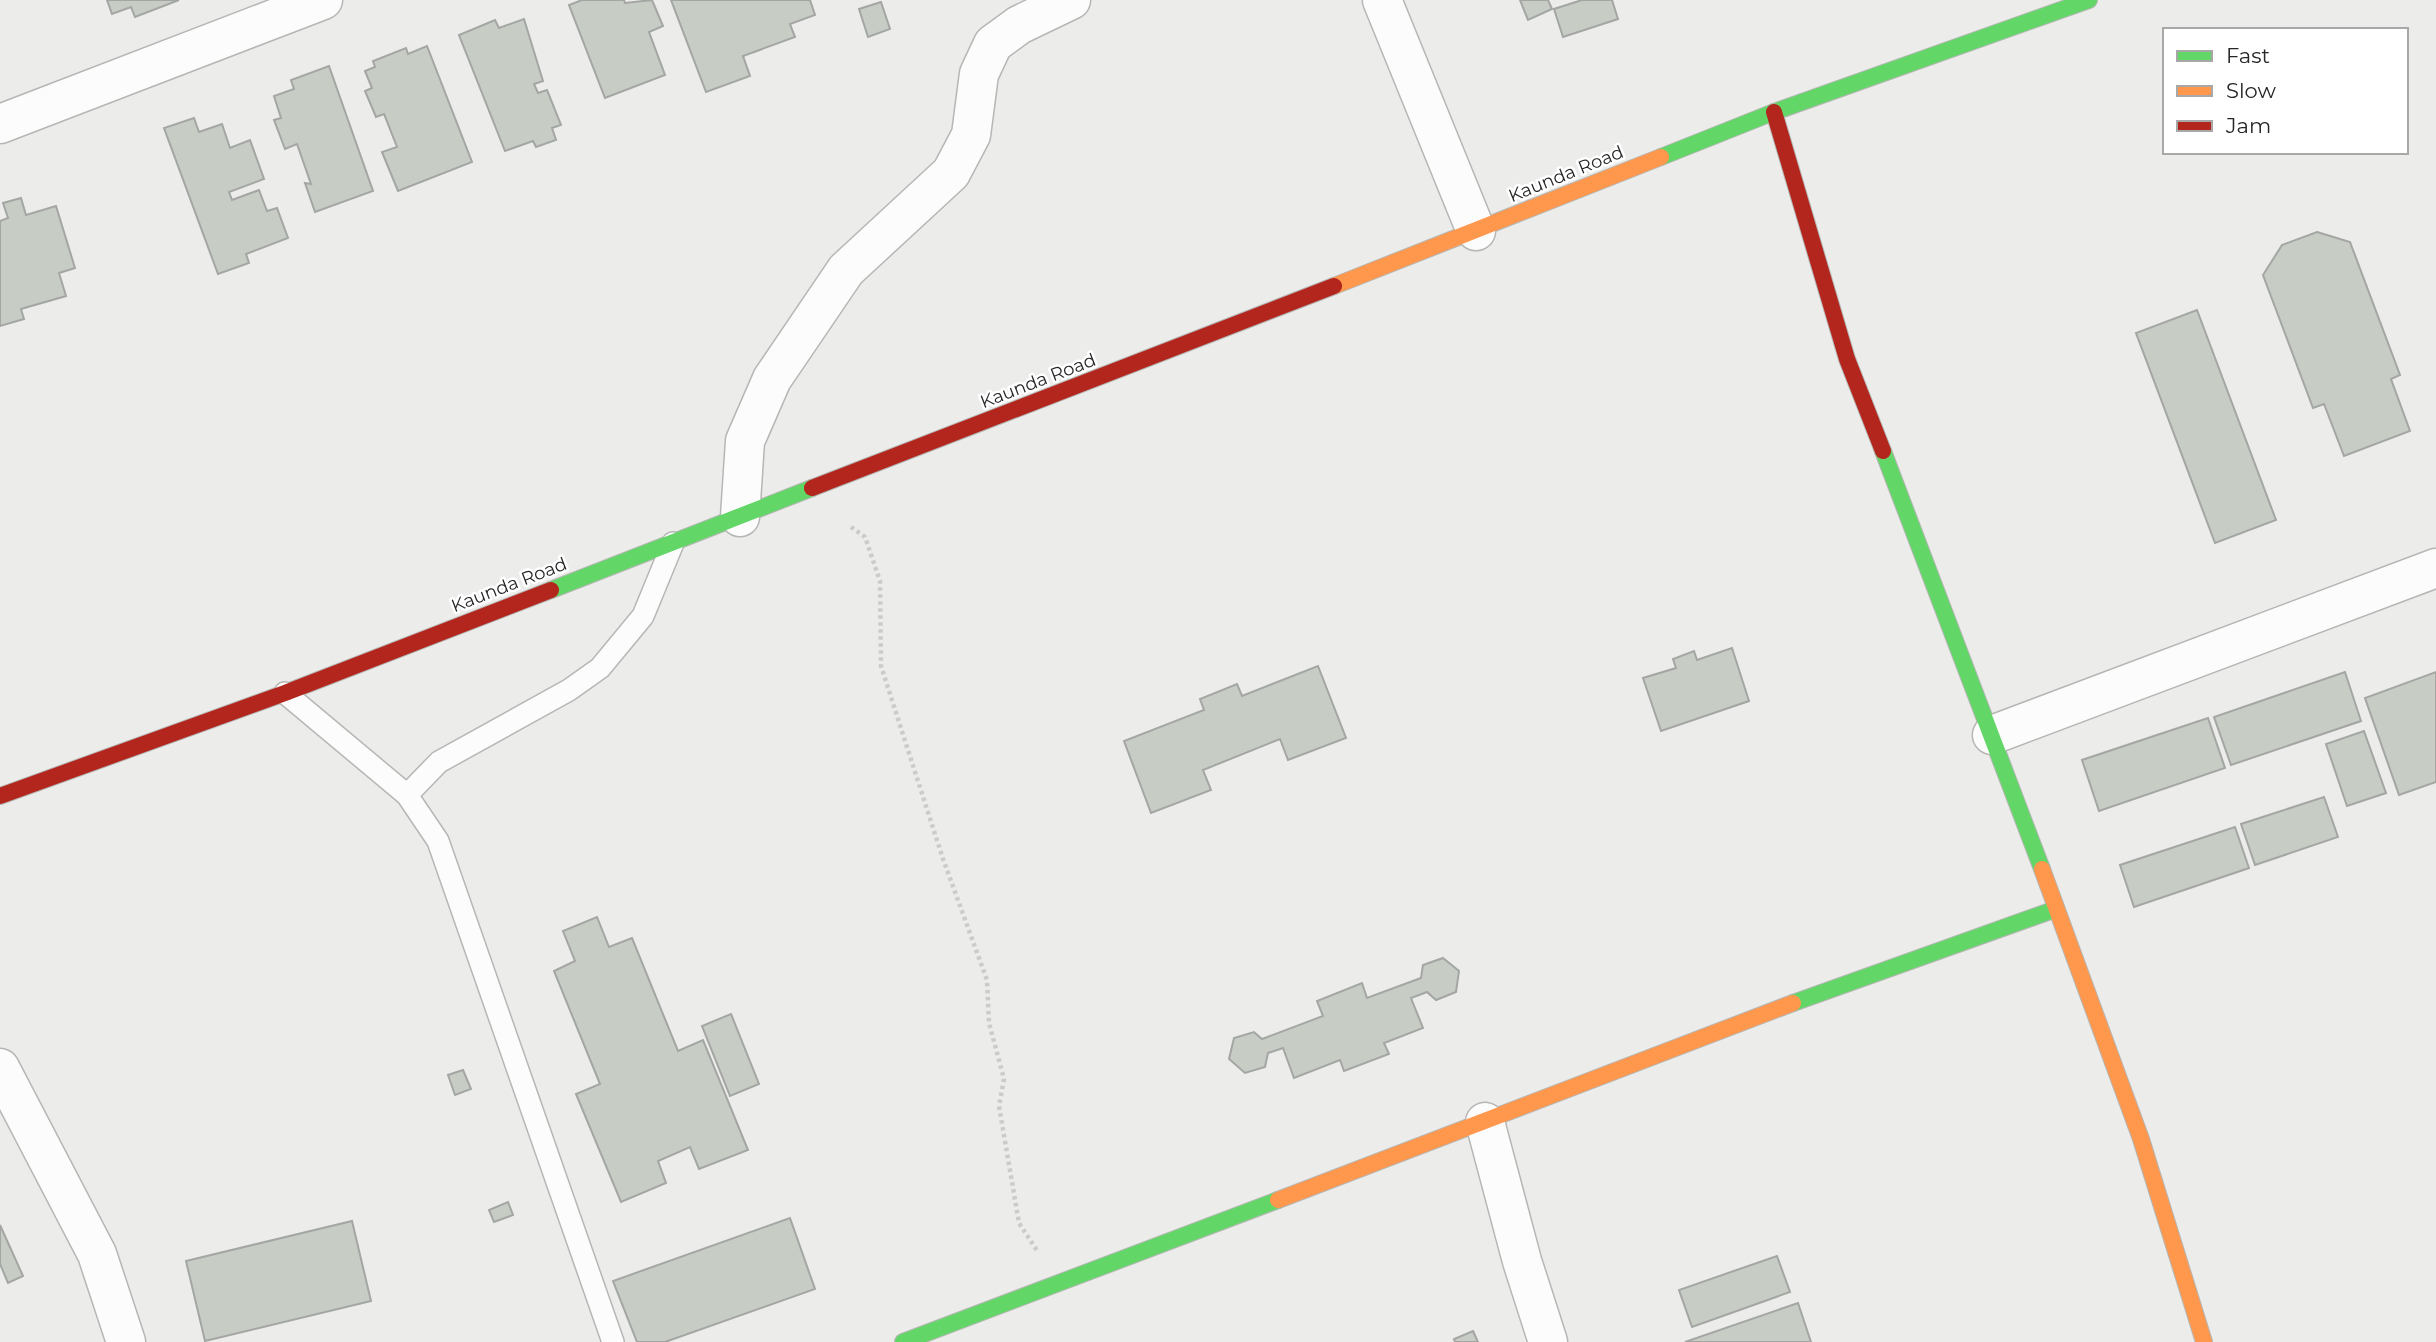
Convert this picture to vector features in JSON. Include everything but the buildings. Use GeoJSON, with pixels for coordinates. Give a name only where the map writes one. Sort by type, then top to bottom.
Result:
{"type":"FeatureCollection","features":[{"type":"Feature","properties":{"kind":"street"},"geometry":{"type":"LineString","coordinates":[[0,124],[323,0]]}},
{"type":"Feature","properties":{"kind":"street"},"geometry":{"type":"LineString","coordinates":[[740,517],[745,442],[772,379],[846,270],[951,173],[971,135],[979,74],[993,44],[1019,25],[1071,0]]}},
{"type":"Feature","properties":{"kind":"street"},"geometry":{"type":"LineString","coordinates":[[1382,0],[1476,231]]}},
{"type":"Feature","properties":{"kind":"street","name":"Kaunda Road"},"geometry":{"type":"LineString","coordinates":[[0,796],[285,693],[1476,231],[1774,112],[2089,0]]}},
{"type":"Feature","properties":{"kind":"street"},"geometry":{"type":"LineString","coordinates":[[1774,112],[1847,359],[1992,735],[2141,1139],[2204,1342]]}},
{"type":"Feature","properties":{"kind":"street"},"geometry":{"type":"LineString","coordinates":[[1992,735],[2436,568]]}},
{"type":"Feature","properties":{"kind":"street"},"geometry":{"type":"LineString","coordinates":[[919,1339],[1674,1047],[2056,909]]}},
{"type":"Feature","properties":{"kind":"street"},"geometry":{"type":"LineString","coordinates":[[0,1068],[97,1254],[127,1342]]}},
{"type":"Feature","properties":{"kind":"street"},"geometry":{"type":"LineString","coordinates":[[1485,1122],[1522,1261],[1548,1342]]}},
{"type":"Feature","properties":{"kind":"lane"},"geometry":{"type":"LineString","coordinates":[[407,795],[439,762],[569,690],[600,668],[643,616],[673,543]]}},
{"type":"Feature","properties":{"kind":"lane"},"geometry":{"type":"LineString","coordinates":[[285,693],[407,795],[438,841],[613,1342]]}},
{"type":"Feature","properties":{"kind":"path"},"geometry":{"type":"LineString","coordinates":[[851,527],[865,537],[880,580],[881,666],[943,859],[987,980],[989,1023],[1004,1079],[999,1106],[1019,1223],[1059,1285]]}},
{"type":"Feature","properties":{"kind":"traffic: fast"},"geometry":{"type":"LineString","coordinates":[[1661,157],[1774,112],[2089,0]]}},
{"type":"Feature","properties":{"kind":"traffic: fast"},"geometry":{"type":"LineString","coordinates":[[1883,451],[2042,869]]}},
{"type":"Feature","properties":{"kind":"traffic: fast"},"geometry":{"type":"LineString","coordinates":[[551,590],[812,488]]}},
{"type":"Feature","properties":{"kind":"traffic: fast"},"geometry":{"type":"LineString","coordinates":[[1793,1003],[2056,909]]}},
{"type":"Feature","properties":{"kind":"traffic: fast"},"geometry":{"type":"LineString","coordinates":[[903,1342],[1278,1200]]}},
{"type":"Feature","properties":{"kind":"traffic: slow"},"geometry":{"type":"LineString","coordinates":[[1334,286],[1661,157]]}},
{"type":"Feature","properties":{"kind":"traffic: slow"},"geometry":{"type":"LineString","coordinates":[[2042,869],[2141,1139],[2204,1342]]}},
{"type":"Feature","properties":{"kind":"traffic: slow"},"geometry":{"type":"LineString","coordinates":[[1278,1200],[1793,1003]]}},
{"type":"Feature","properties":{"kind":"traffic: jam"},"geometry":{"type":"LineString","coordinates":[[1774,112],[1847,359],[1883,451]]}},
{"type":"Feature","properties":{"kind":"traffic: jam"},"geometry":{"type":"LineString","coordinates":[[812,488],[1334,286]]}},
{"type":"Feature","properties":{"kind":"traffic: jam"},"geometry":{"type":"LineString","coordinates":[[0,796],[285,693],[551,590]]}}]}
